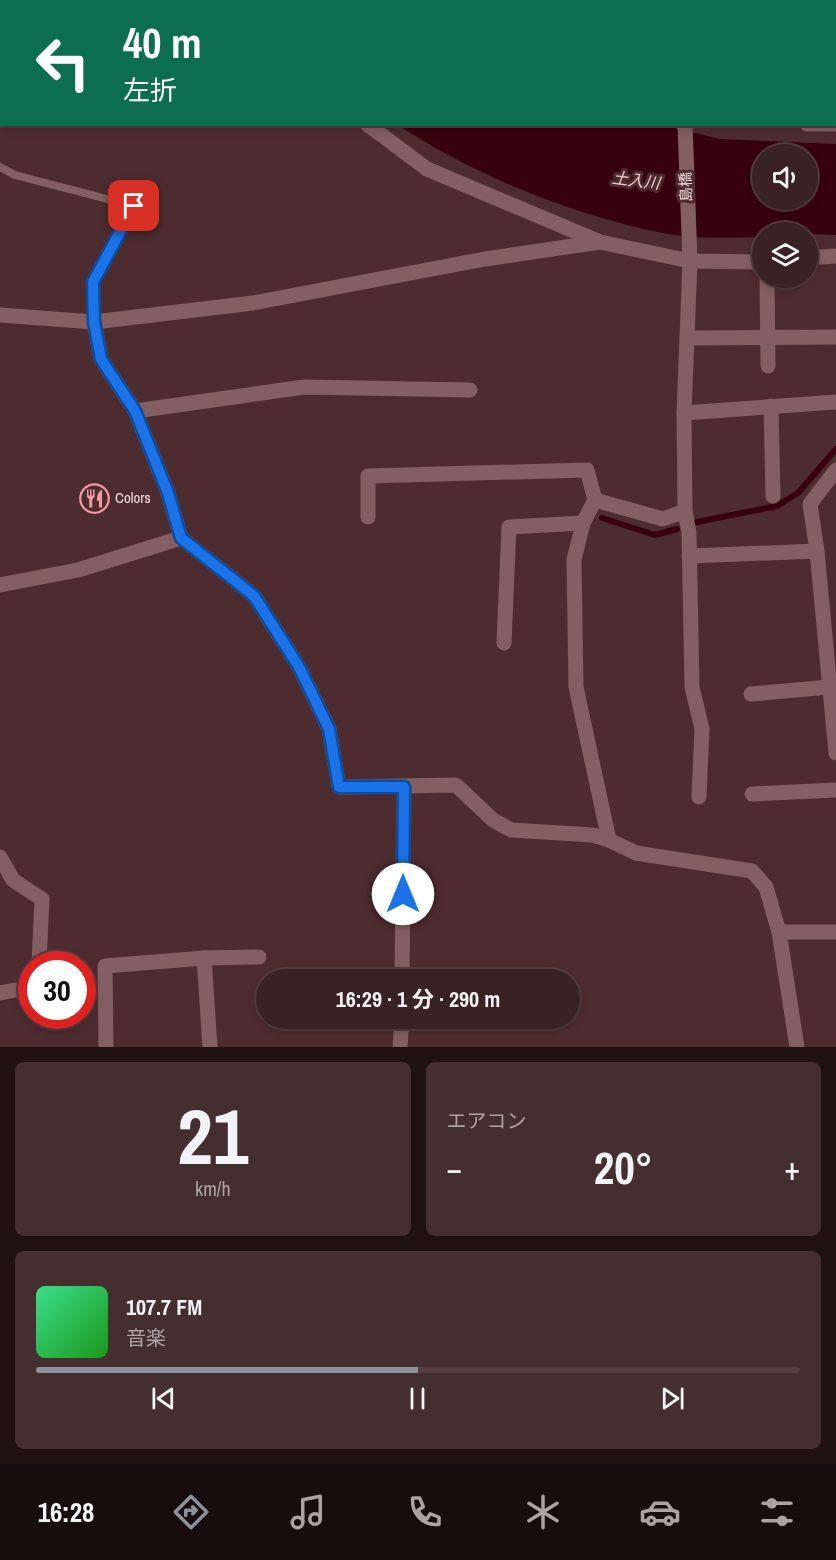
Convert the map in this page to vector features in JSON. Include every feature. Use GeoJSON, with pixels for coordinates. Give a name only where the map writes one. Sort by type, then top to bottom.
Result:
{"type":"FeatureCollection","features":[{"type":"Feature","properties":{"kind":"street"},"geometry":{"type":"LineString","coordinates":[[370,126],[427,169],[600,242],[689,255],[752,261]]}},
{"type":"Feature","properties":{"kind":"street","name":"島橋"},"geometry":{"type":"LineString","coordinates":[[684,126],[689,255],[684,412],[685,511],[689,556],[692,687],[702,729],[699,797]]}},
{"type":"Feature","properties":{"kind":"street"},"geometry":{"type":"LineString","coordinates":[[0,315],[94,322],[253,303],[485,259],[600,242]]}},
{"type":"Feature","properties":{"kind":"street"},"geometry":{"type":"LineString","coordinates":[[818,257],[836,256]]}},
{"type":"Feature","properties":{"kind":"street"},"geometry":{"type":"LineString","coordinates":[[767,288],[768,366]]}},
{"type":"Feature","properties":{"kind":"street"},"geometry":{"type":"LineString","coordinates":[[94,322],[101,359],[135,411],[168,493],[181,538],[254,596],[299,667],[329,729],[339,787],[456,785],[493,820],[511,830],[593,835],[636,853],[752,871],[766,887],[779,932],[797,1047]]}},
{"type":"Feature","properties":{"kind":"street"},"geometry":{"type":"LineString","coordinates":[[687,338],[836,337]]}},
{"type":"Feature","properties":{"kind":"street"},"geometry":{"type":"LineString","coordinates":[[135,411],[304,387],[470,390]]}},
{"type":"Feature","properties":{"kind":"street"},"geometry":{"type":"LineString","coordinates":[[684,412],[836,402]]}},
{"type":"Feature","properties":{"kind":"street"},"geometry":{"type":"LineString","coordinates":[[771,406],[773,496]]}},
{"type":"Feature","properties":{"kind":"street"},"geometry":{"type":"LineString","coordinates":[[368,517],[368,476],[587,470],[595,500],[583,523],[574,560],[576,687],[609,840]]}},
{"type":"Feature","properties":{"kind":"street"},"geometry":{"type":"LineString","coordinates":[[836,470],[810,504],[817,551],[836,753]]}},
{"type":"Feature","properties":{"kind":"street"},"geometry":{"type":"LineString","coordinates":[[595,500],[663,519],[685,511]]}},
{"type":"Feature","properties":{"kind":"street"},"geometry":{"type":"LineString","coordinates":[[504,643],[509,527],[583,523]]}},
{"type":"Feature","properties":{"kind":"street"},"geometry":{"type":"LineString","coordinates":[[0,585],[78,570],[181,538]]}},
{"type":"Feature","properties":{"kind":"street"},"geometry":{"type":"LineString","coordinates":[[689,556],[817,551]]}},
{"type":"Feature","properties":{"kind":"street"},"geometry":{"type":"LineString","coordinates":[[751,694],[830,687]]}},
{"type":"Feature","properties":{"kind":"street"},"geometry":{"type":"LineString","coordinates":[[402,969],[404,787]]}},
{"type":"Feature","properties":{"kind":"street"},"geometry":{"type":"LineString","coordinates":[[752,794],[836,790]]}},
{"type":"Feature","properties":{"kind":"street"},"geometry":{"type":"LineString","coordinates":[[0,857],[13,880],[42,899],[40,951]]}},
{"type":"Feature","properties":{"kind":"street"},"geometry":{"type":"LineString","coordinates":[[779,932],[836,932]]}},
{"type":"Feature","properties":{"kind":"street"},"geometry":{"type":"LineString","coordinates":[[106,1047],[105,966],[204,958],[259,957]]}},
{"type":"Feature","properties":{"kind":"street"},"geometry":{"type":"LineString","coordinates":[[204,958],[210,1047]]}},
{"type":"Feature","properties":{"kind":"street"},"geometry":{"type":"LineString","coordinates":[[0,993],[18,990]]}},
{"type":"Feature","properties":{"kind":"street"},"geometry":{"type":"LineString","coordinates":[[400,1047],[401,1029]]}},
{"type":"Feature","properties":{"kind":"lane"},"geometry":{"type":"LineString","coordinates":[[0,167],[15,175],[134,206],[93,282],[94,322]]}},
{"type":"Feature","properties":{"kind":"water","name":"土入川"},"geometry":{"type":"Polygon","coordinates":[[[400,126],[666,126],[720,139],[836,144],[836,235],[818,234],[818,222],[752,222],[752,237],[667,234],[597,217],[562,205],[527,192],[460,161],[400,126]]]}},
{"type":"Feature","properties":{"kind":"waterway"},"geometry":{"type":"LineString","coordinates":[[697,522],[777,506],[798,493],[836,449]]}},
{"type":"Feature","properties":{"kind":"waterway"},"geometry":{"type":"LineString","coordinates":[[602,518],[655,535],[677,529]]}},
{"type":"Feature","properties":{"kind":"place","name":"Colors"},"geometry":{"type":"Point","coordinates":[94,498]}},
{"type":"Feature","properties":{"kind":"route"},"geometry":{"type":"LineString","coordinates":[[134,206],[93,282],[94,322],[101,359],[135,411],[168,493],[181,538],[254,596],[299,667],[329,729],[339,787],[404,787],[403,894]]}}]}
